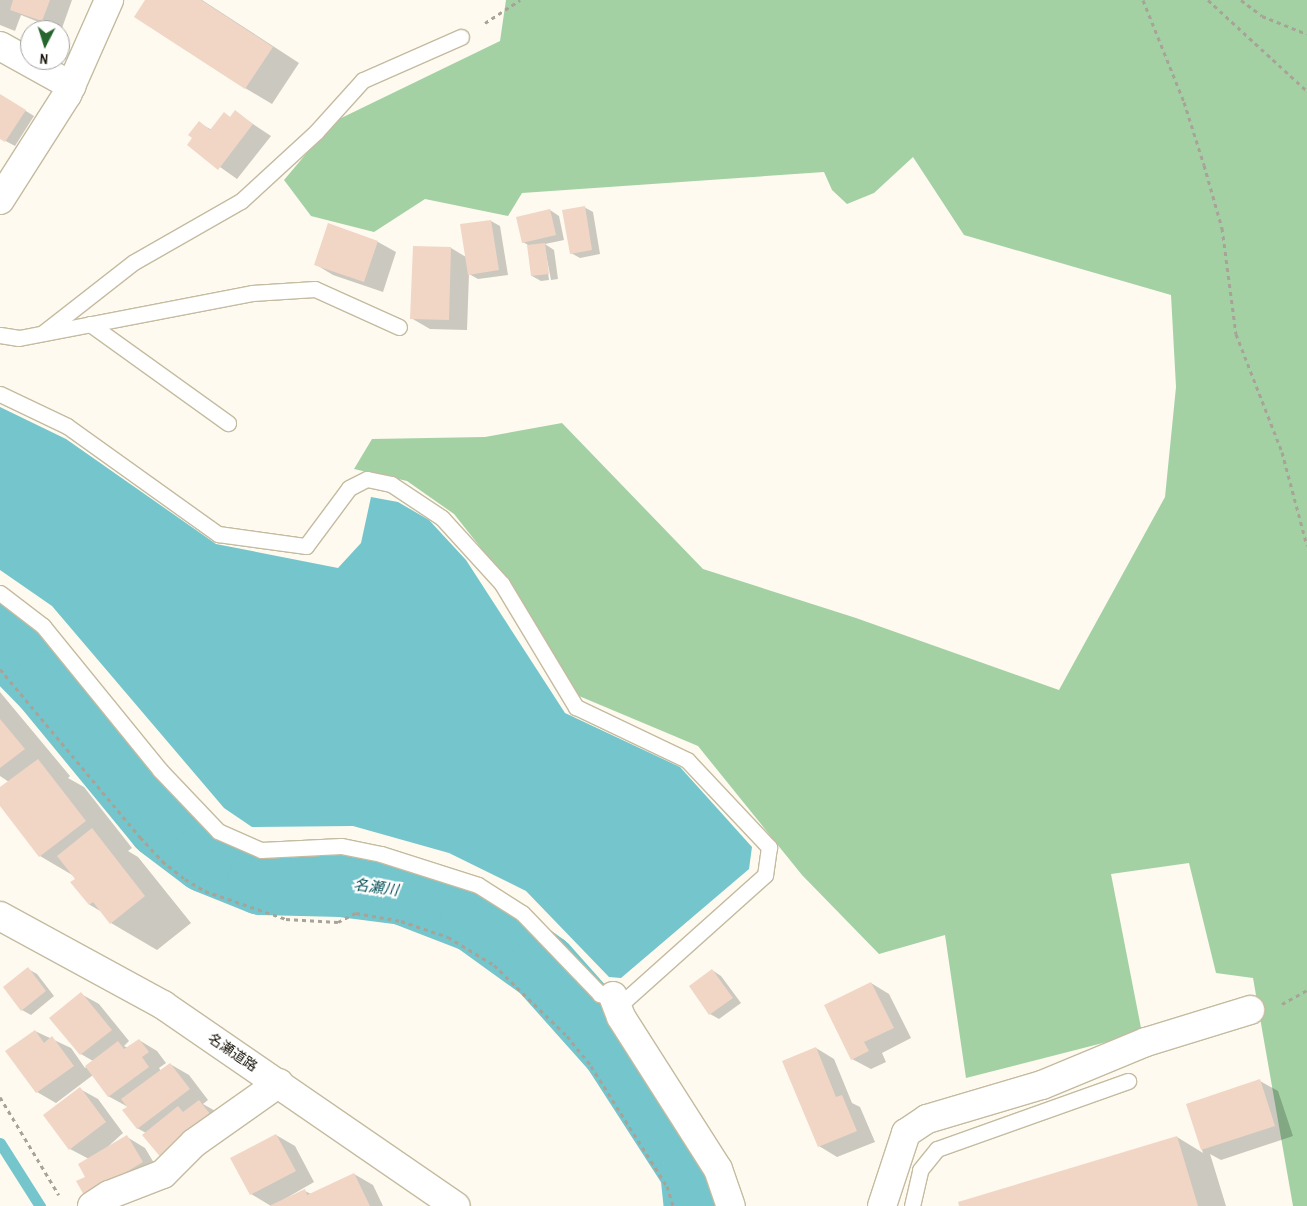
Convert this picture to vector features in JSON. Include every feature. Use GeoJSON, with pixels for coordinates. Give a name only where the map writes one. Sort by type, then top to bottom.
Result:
{"type":"FeatureCollection","features":[{"type":"Feature","properties":{"kind":"street"},"geometry":{"type":"LineString","coordinates":[[0,200],[72,86],[109,0]]}},
{"type":"Feature","properties":{"kind":"street"},"geometry":{"type":"LineString","coordinates":[[0,46],[72,86]]}},
{"type":"Feature","properties":{"kind":"street","name":"名瀬道路"},"geometry":{"type":"LineString","coordinates":[[0,916],[163,1004],[456,1206]]}},
{"type":"Feature","properties":{"kind":"street"},"geometry":{"type":"LineString","coordinates":[[613,996],[621,1017],[718,1169],[731,1206]]}},
{"type":"Feature","properties":{"kind":"street"},"geometry":{"type":"LineString","coordinates":[[882,1206],[906,1133],[928,1119],[1042,1085],[1146,1042],[1250,1010]]}},
{"type":"Feature","properties":{"kind":"street"},"geometry":{"type":"LineString","coordinates":[[92,1206],[109,1194],[163,1174],[194,1143],[279,1083]]}},
{"type":"Feature","properties":{"kind":"lane"},"geometry":{"type":"LineString","coordinates":[[43,333],[134,262],[241,201],[316,132],[363,80],[462,37]]}},
{"type":"Feature","properties":{"kind":"lane"},"geometry":{"type":"LineString","coordinates":[[0,335],[19,338],[252,293],[315,289],[398,327]]}},
{"type":"Feature","properties":{"kind":"lane"},"geometry":{"type":"LineString","coordinates":[[90,324],[228,423]]}},
{"type":"Feature","properties":{"kind":"lane"},"geometry":{"type":"LineString","coordinates":[[0,394],[68,426],[218,534],[306,546],[349,488],[367,479],[390,484],[442,518],[466,541],[502,584],[576,707],[687,760],[769,847],[766,875],[626,1000],[600,994],[522,913],[478,885],[349,848],[261,850],[218,831],[160,770],[43,626],[0,593]]}},
{"type":"Feature","properties":{"kind":"lane"},"geometry":{"type":"LineString","coordinates":[[912,1206],[920,1170],[937,1149],[1128,1081]]}},
{"type":"Feature","properties":{"kind":"path"},"geometry":{"type":"LineString","coordinates":[[462,37],[520,0]]}},
{"type":"Feature","properties":{"kind":"path"},"geometry":{"type":"LineString","coordinates":[[1143,0],[1184,102],[1204,166],[1222,228],[1236,334],[1282,452],[1307,546]]}},
{"type":"Feature","properties":{"kind":"path"},"geometry":{"type":"LineString","coordinates":[[1208,0],[1307,91]]}},
{"type":"Feature","properties":{"kind":"path"},"geometry":{"type":"LineString","coordinates":[[1241,0],[1262,16],[1307,34]]}},
{"type":"Feature","properties":{"kind":"path"},"geometry":{"type":"LineString","coordinates":[[0,669],[140,837],[162,861],[184,879],[205,891],[286,919],[338,922],[356,914],[401,921],[448,937],[494,964],[567,1036],[591,1066],[667,1186],[673,1206]]}},
{"type":"Feature","properties":{"kind":"path"},"geometry":{"type":"LineString","coordinates":[[0,1097],[61,1198]]}},
{"type":"Feature","properties":{"kind":"green space"},"geometry":{"type":"Polygon","coordinates":[[[506,0],[1307,0],[1307,1206],[1293,1206],[1253,978],[1216,973],[1189,863],[1111,874],[1142,1033],[966,1078],[945,935],[879,954],[802,875],[698,746],[579,696],[504,577],[454,514],[407,481],[354,469],[372,439],[485,437],[562,423],[703,569],[856,618],[1059,690],[1165,497],[1176,387],[1171,295],[964,235],[913,157],[874,193],[847,204],[832,190],[824,172],[522,193],[508,216],[425,199],[374,232],[311,216],[284,180],[333,122],[500,41],[506,0]]]}},
{"type":"Feature","properties":{"kind":"water"},"geometry":{"type":"Polygon","coordinates":[[[0,407],[66,439],[216,544],[338,568],[361,543],[371,497],[398,502],[429,520],[466,560],[565,713],[680,767],[752,847],[749,869],[621,978],[609,977],[526,891],[449,853],[353,826],[252,827],[224,808],[52,606],[0,570],[0,407]]]}},
{"type":"Feature","properties":{"kind":"building"},"geometry":{"type":"Polygon","coordinates":[[[13,0],[50,0],[42,20],[10,10],[13,0]]]}},
{"type":"Feature","properties":{"kind":"building"},"geometry":{"type":"Polygon","coordinates":[[[145,0],[201,0],[273,47],[245,89],[134,17],[145,0]]]}},
{"type":"Feature","properties":{"kind":"building"},"geometry":{"type":"Polygon","coordinates":[[[0,94],[26,110],[5,142],[0,139],[0,94]]]}},
{"type":"Feature","properties":{"kind":"building"},"geometry":{"type":"Polygon","coordinates":[[[235,110],[253,124],[218,170],[187,145],[192,138],[188,135],[199,121],[210,130],[224,112],[230,117],[235,110]]]}},
{"type":"Feature","properties":{"kind":"building"},"geometry":{"type":"Polygon","coordinates":[[[585,206],[592,250],[570,254],[562,210],[585,206]]]}},
{"type":"Feature","properties":{"kind":"building"},"geometry":{"type":"Polygon","coordinates":[[[550,209],[556,235],[522,243],[516,217],[550,209]]]}},
{"type":"Feature","properties":{"kind":"building"},"geometry":{"type":"Polygon","coordinates":[[[491,220],[499,270],[468,275],[460,224],[491,220]]]}},
{"type":"Feature","properties":{"kind":"building"},"geometry":{"type":"Polygon","coordinates":[[[328,223],[378,241],[364,282],[314,265],[328,223]]]}},
{"type":"Feature","properties":{"kind":"building"},"geometry":{"type":"Polygon","coordinates":[[[545,243],[549,274],[531,276],[527,245],[545,243]]]}},
{"type":"Feature","properties":{"kind":"building"},"geometry":{"type":"Polygon","coordinates":[[[413,246],[451,247],[449,320],[410,319],[413,246]]]}},
{"type":"Feature","properties":{"kind":"building"},"geometry":{"type":"Polygon","coordinates":[[[0,719],[25,749],[0,768],[0,719]]]}},
{"type":"Feature","properties":{"kind":"building"},"geometry":{"type":"Polygon","coordinates":[[[38,759],[86,821],[39,857],[0,806],[0,787],[38,759]]]}},
{"type":"Feature","properties":{"kind":"building"},"geometry":{"type":"Polygon","coordinates":[[[92,828],[145,896],[110,924],[93,902],[89,905],[70,882],[75,879],[57,856],[92,828]]]}},
{"type":"Feature","properties":{"kind":"building"},"geometry":{"type":"Polygon","coordinates":[[[28,967],[46,991],[21,1011],[3,987],[28,967]]]}},
{"type":"Feature","properties":{"kind":"building"},"geometry":{"type":"Polygon","coordinates":[[[712,969],[733,998],[709,1015],[689,986],[712,969]]]}},
{"type":"Feature","properties":{"kind":"building"},"geometry":{"type":"Polygon","coordinates":[[[871,982],[894,1028],[864,1042],[869,1051],[851,1060],[824,1005],[871,982]]]}},
{"type":"Feature","properties":{"kind":"building"},"geometry":{"type":"Polygon","coordinates":[[[81,992],[112,1030],[80,1055],[49,1018],[81,992]]]}},
{"type":"Feature","properties":{"kind":"building"},"geometry":{"type":"Polygon","coordinates":[[[35,1030],[44,1043],[52,1036],[74,1066],[36,1093],[5,1051],[35,1030]]]}},
{"type":"Feature","properties":{"kind":"building"},"geometry":{"type":"Polygon","coordinates":[[[139,1039],[149,1052],[142,1057],[149,1067],[108,1097],[85,1066],[118,1041],[124,1049],[139,1039]]]}},
{"type":"Feature","properties":{"kind":"building"},"geometry":{"type":"Polygon","coordinates":[[[816,1047],[836,1097],[842,1095],[857,1131],[818,1147],[782,1061],[816,1047]]]}},
{"type":"Feature","properties":{"kind":"building"},"geometry":{"type":"Polygon","coordinates":[[[170,1063],[190,1089],[137,1129],[122,1110],[127,1107],[121,1099],[170,1063]]]}},
{"type":"Feature","properties":{"kind":"building"},"geometry":{"type":"Polygon","coordinates":[[[1260,1079],[1275,1126],[1201,1150],[1186,1104],[1260,1079]]]}},
{"type":"Feature","properties":{"kind":"building"},"geometry":{"type":"Polygon","coordinates":[[[80,1087],[106,1122],[69,1150],[43,1115],[80,1087]]]}},
{"type":"Feature","properties":{"kind":"building"},"geometry":{"type":"Polygon","coordinates":[[[199,1100],[214,1119],[163,1160],[142,1135],[178,1106],[183,1112],[199,1100]]]}},
{"type":"Feature","properties":{"kind":"building"},"geometry":{"type":"Polygon","coordinates":[[[276,1134],[296,1171],[250,1195],[230,1158],[276,1134]]]}},
{"type":"Feature","properties":{"kind":"building"},"geometry":{"type":"Polygon","coordinates":[[[127,1135],[143,1162],[85,1197],[76,1181],[85,1177],[78,1164],[127,1135]]]}},
{"type":"Feature","properties":{"kind":"building"},"geometry":{"type":"Polygon","coordinates":[[[1177,1136],[1198,1206],[959,1206],[958,1202],[1177,1136]]]}},
{"type":"Feature","properties":{"kind":"building"},"geometry":{"type":"Polygon","coordinates":[[[354,1173],[370,1206],[269,1206],[305,1189],[307,1195],[354,1173]]]}},
{"type":"Feature","properties":{"kind":"waterway","name":"名瀬川"},"geometry":{"type":"LineString","coordinates":[[0,637],[47,685],[161,824],[206,858],[261,880],[341,882],[403,890],[475,918],[543,967],[616,1049],[694,1170],[698,1206]]}},
{"type":"Feature","properties":{"kind":"waterway"},"geometry":{"type":"LineString","coordinates":[[0,1143],[40,1206]]}}]}
